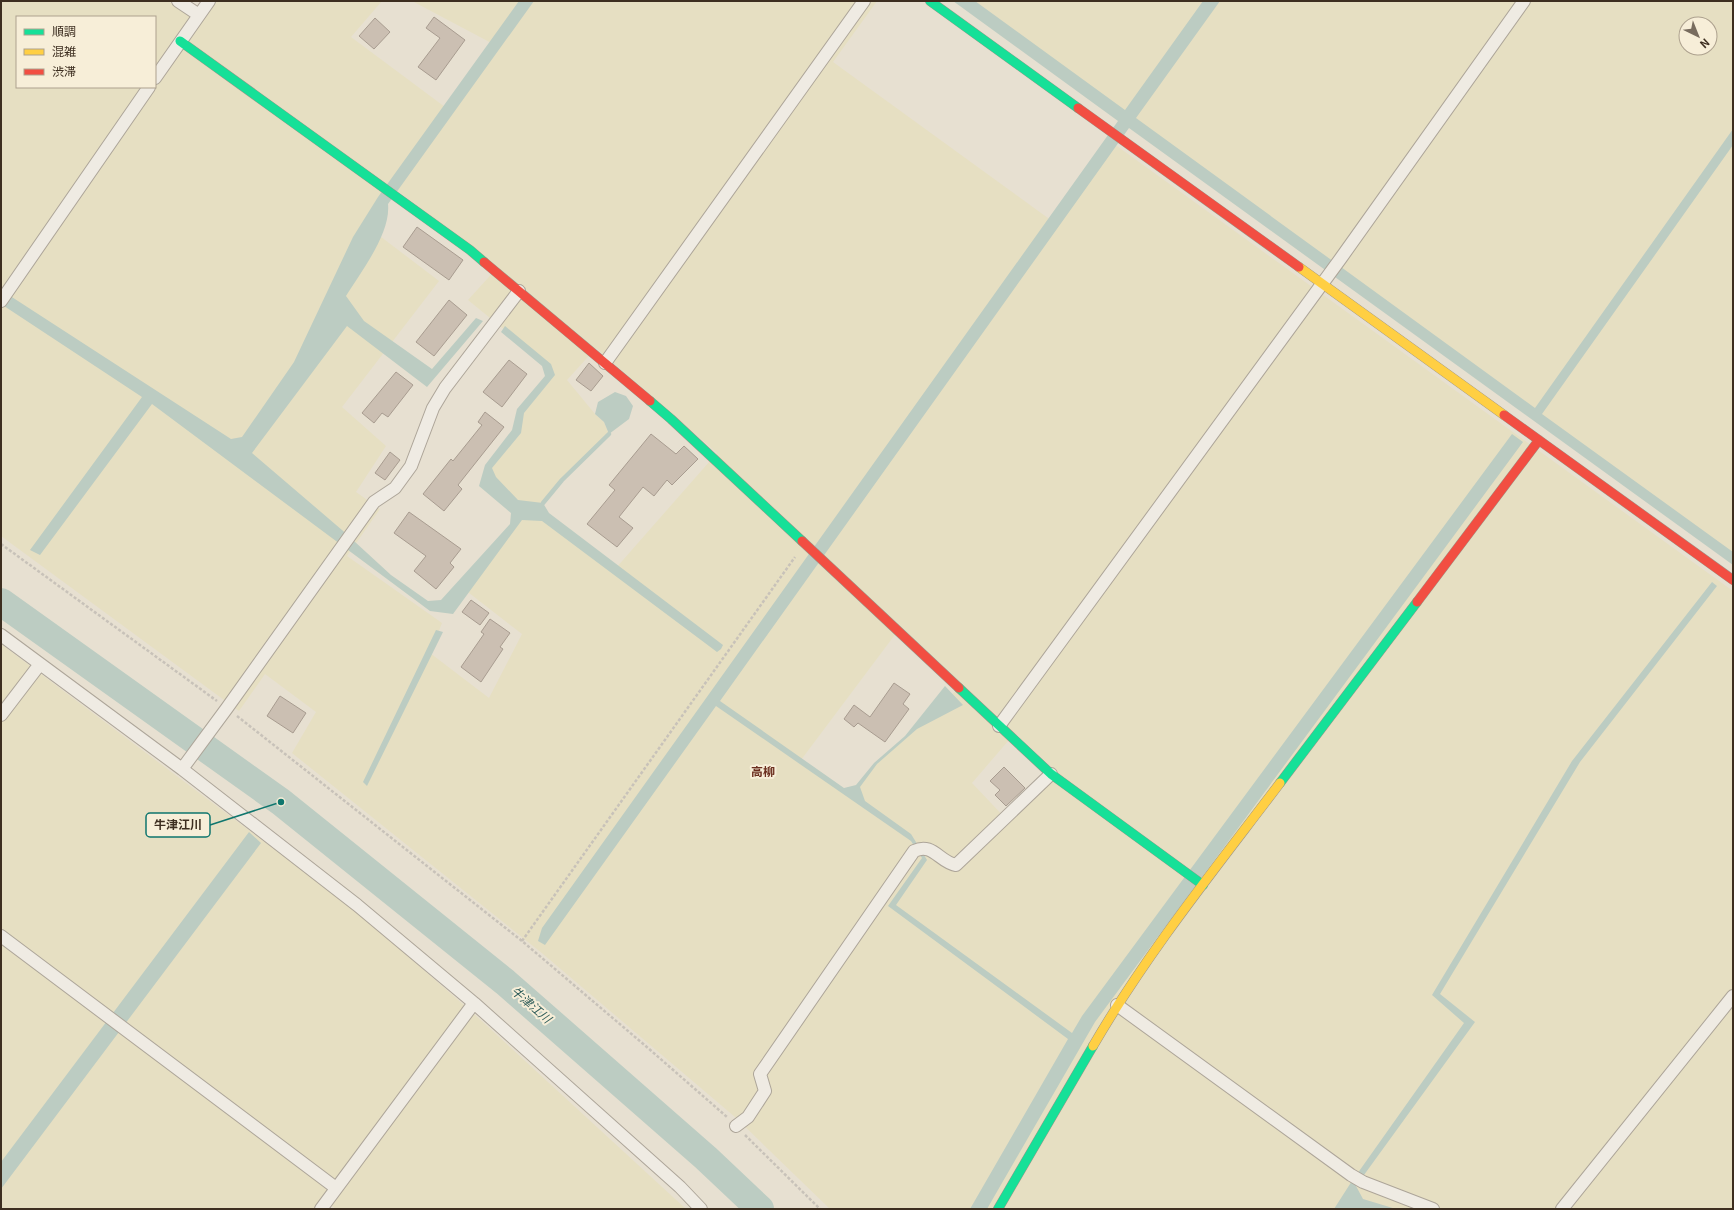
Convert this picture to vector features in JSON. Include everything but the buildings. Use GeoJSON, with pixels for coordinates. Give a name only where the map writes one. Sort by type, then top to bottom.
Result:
{"type":"FeatureCollection","features":[{"type":"Feature","properties":{"kind":"street"},"geometry":{"type":"LineString","coordinates":[[178,1],[199,15]]}},
{"type":"Feature","properties":{"kind":"street"},"geometry":{"type":"LineString","coordinates":[[156,77],[209,1]]}},
{"type":"Feature","properties":{"kind":"street"},"geometry":{"type":"LineString","coordinates":[[605,363],[864,1]]}},
{"type":"Feature","properties":{"kind":"street"},"geometry":{"type":"LineString","coordinates":[[930,1],[1539,440],[1732,577]]}},
{"type":"Feature","properties":{"kind":"street"},"geometry":{"type":"LineString","coordinates":[[999,726],[1341,258],[1524,1]]}},
{"type":"Feature","properties":{"kind":"street"},"geometry":{"type":"LineString","coordinates":[[180,41],[470,250],[671,419],[1051,774],[1203,885]]}},
{"type":"Feature","properties":{"kind":"street"},"geometry":{"type":"LineString","coordinates":[[1,301],[148,88]]}},
{"type":"Feature","properties":{"kind":"street"},"geometry":{"type":"LineString","coordinates":[[182,769],[374,502],[395,488],[411,466],[433,408],[445,388],[519,291]]}},
{"type":"Feature","properties":{"kind":"street"},"geometry":{"type":"LineString","coordinates":[[998,1209],[1117,1005],[1203,885],[1539,440]]}},
{"type":"Feature","properties":{"kind":"street"},"geometry":{"type":"LineString","coordinates":[[1,635],[182,769],[357,905],[474,1003],[680,1187],[701,1209]]}},
{"type":"Feature","properties":{"kind":"street"},"geometry":{"type":"LineString","coordinates":[[1,714],[40,664]]}},
{"type":"Feature","properties":{"kind":"street"},"geometry":{"type":"LineString","coordinates":[[736,1126],[748,1117],[765,1091],[760,1074],[918,850],[927,848],[950,864],[956,865],[1051,774]]}},
{"type":"Feature","properties":{"kind":"street"},"geometry":{"type":"LineString","coordinates":[[1,936],[336,1188]]}},
{"type":"Feature","properties":{"kind":"street"},"geometry":{"type":"LineString","coordinates":[[1562,1209],[1733,996]]}},
{"type":"Feature","properties":{"kind":"street"},"geometry":{"type":"LineString","coordinates":[[321,1209],[474,1003]]}},
{"type":"Feature","properties":{"kind":"street"},"geometry":{"type":"LineString","coordinates":[[1117,1005],[1351,1175],[1363,1182],[1433,1209]]}},
{"type":"Feature","properties":{"kind":"path"},"geometry":{"type":"LineString","coordinates":[[1,544],[227,708],[522,942],[648,1048],[736,1126],[820,1209]]}},
{"type":"Feature","properties":{"kind":"path"},"geometry":{"type":"LineString","coordinates":[[522,942],[807,546]]}},
{"type":"Feature","properties":{"kind":"shaded area"},"geometry":{"type":"Polygon","coordinates":[[[1,1],[168,1],[200,23],[217,1],[382,1],[351,37],[449,110],[497,46],[412,1],[877,1],[833,62],[1052,221],[1110,141],[1733,591],[1733,1209],[830,1209],[735,1117],[543,954],[292,753],[316,712],[265,674],[239,711],[1,536],[1,1]],[[394,188],[368,227],[439,281],[342,407],[386,446],[356,492],[380,509],[347,556],[442,623],[430,653],[489,698],[522,634],[464,589],[524,510],[489,480],[489,468],[515,432],[521,411],[549,377],[550,367],[468,300],[498,267],[394,188]],[[596,348],[567,380],[595,414],[604,422],[609,434],[562,480],[543,503],[540,509],[616,568],[717,453],[596,348]],[[900,628],[801,760],[852,795],[875,765],[961,686],[900,628]],[[1015,733],[972,783],[1009,822],[1058,773],[1015,733]]]}},
{"type":"Feature","properties":{"kind":"shaded area"},"geometry":{"type":"Polygon","coordinates":[[[519,1],[534,1],[388,204],[388,215],[380,240],[367,264],[346,296],[364,321],[432,369],[476,318],[483,321],[427,387],[347,326],[252,453],[342,530],[391,575],[428,601],[441,600],[510,524],[511,513],[479,486],[485,465],[512,430],[517,409],[545,376],[542,366],[501,332],[505,326],[551,364],[555,375],[524,413],[521,433],[492,468],[496,477],[518,500],[543,503],[549,513],[723,645],[721,649],[717,652],[542,521],[522,520],[453,614],[430,611],[152,404],[40,555],[30,550],[142,397],[1,304],[1,290],[231,439],[242,437],[294,362],[353,237],[378,197],[519,1]]]}},
{"type":"Feature","properties":{"kind":"shaded area"},"geometry":{"type":"Polygon","coordinates":[[[953,1],[975,1],[1125,110],[1203,1],[1220,1],[1136,118],[1535,408],[1733,129],[1733,145],[1542,414],[1733,552],[1733,565],[1129,128],[720,701],[844,788],[856,785],[874,763],[905,736],[945,686],[963,705],[917,729],[877,764],[860,787],[865,801],[911,834],[927,860],[896,905],[1072,1033],[1082,1016],[1512,434],[1523,442],[1095,1022],[987,1209],[970,1209],[1068,1039],[888,906],[922,858],[911,841],[716,706],[545,945],[538,941],[542,928],[1118,121],[953,1]]]}},
{"type":"Feature","properties":{"kind":"shaded area"},"geometry":{"type":"Polygon","coordinates":[[[960,1],[1733,1],[1733,557],[960,1]]]}},
{"type":"Feature","properties":{"kind":"shaded area"},"geometry":{"type":"Polygon","coordinates":[[[615,392],[626,396],[633,406],[629,419],[609,434],[604,422],[595,414],[598,402],[615,392]]]}},
{"type":"Feature","properties":{"kind":"shaded area"},"geometry":{"type":"Polygon","coordinates":[[[1712,582],[1717,586],[1580,762],[1440,994],[1475,1022],[1356,1186],[1363,1199],[1396,1209],[1334,1209],[1350,1184],[1464,1023],[1432,995],[1572,761],[1712,582]]]}},
{"type":"Feature","properties":{"kind":"shaded area"},"geometry":{"type":"Polygon","coordinates":[[[436,630],[443,632],[367,786],[363,782],[436,630]]]}},
{"type":"Feature","properties":{"kind":"shaded area"},"geometry":{"type":"Polygon","coordinates":[[[1,644],[355,910],[473,1013],[686,1209],[336,1209],[330,1205],[327,1209],[1,1209],[1,644]]]}},
{"type":"Feature","properties":{"kind":"shaded area"},"geometry":{"type":"Polygon","coordinates":[[[249,832],[261,843],[1,1189],[1,1162],[249,832]]]}},
{"type":"Feature","properties":{"kind":"waterway"},"geometry":{"type":"LineString","coordinates":[[543,503],[562,480],[609,434]]}},
{"type":"Feature","properties":{"kind":"waterway","name":"牛津江川"},"geometry":{"type":"LineString","coordinates":[[1,602],[281,802],[505,982],[706,1158],[760,1209]]}},
{"type":"Feature","properties":{"kind":"traffic: fast"},"geometry":{"type":"LineString","coordinates":[[930,1],[1078,108]]}},
{"type":"Feature","properties":{"kind":"traffic: fast"},"geometry":{"type":"LineString","coordinates":[[180,41],[470,250],[484,262]]}},
{"type":"Feature","properties":{"kind":"traffic: fast"},"geometry":{"type":"LineString","coordinates":[[650,401],[802,541]]}},
{"type":"Feature","properties":{"kind":"traffic: fast"},"geometry":{"type":"LineString","coordinates":[[1280,783],[1417,602]]}},
{"type":"Feature","properties":{"kind":"traffic: fast"},"geometry":{"type":"LineString","coordinates":[[959,688],[1051,774],[1203,885]]}},
{"type":"Feature","properties":{"kind":"traffic: fast"},"geometry":{"type":"LineString","coordinates":[[998,1209],[1093,1046]]}},
{"type":"Feature","properties":{"kind":"traffic: slow"},"geometry":{"type":"LineString","coordinates":[[1299,267],[1504,415]]}},
{"type":"Feature","properties":{"kind":"traffic: slow"},"geometry":{"type":"LineString","coordinates":[[1093,1046],[1136,978],[1182,912],[1280,783]]}},
{"type":"Feature","properties":{"kind":"traffic: jam"},"geometry":{"type":"LineString","coordinates":[[1078,108],[1299,267]]}},
{"type":"Feature","properties":{"kind":"traffic: jam"},"geometry":{"type":"LineString","coordinates":[[484,262],[650,401]]}},
{"type":"Feature","properties":{"kind":"traffic: jam"},"geometry":{"type":"LineString","coordinates":[[1504,415],[1733,580]]}},
{"type":"Feature","properties":{"kind":"traffic: jam"},"geometry":{"type":"LineString","coordinates":[[1417,602],[1539,440]]}},
{"type":"Feature","properties":{"kind":"traffic: jam"},"geometry":{"type":"LineString","coordinates":[[802,541],[959,688]]}},
{"type":"Feature","properties":{"kind":"place","name":"牛津江川"},"geometry":{"type":"Point","coordinates":[281,802]}},
{"type":"Feature","properties":{"kind":"district","name":"高柳"},"geometry":{"type":"Point","coordinates":[763,772]}}]}
